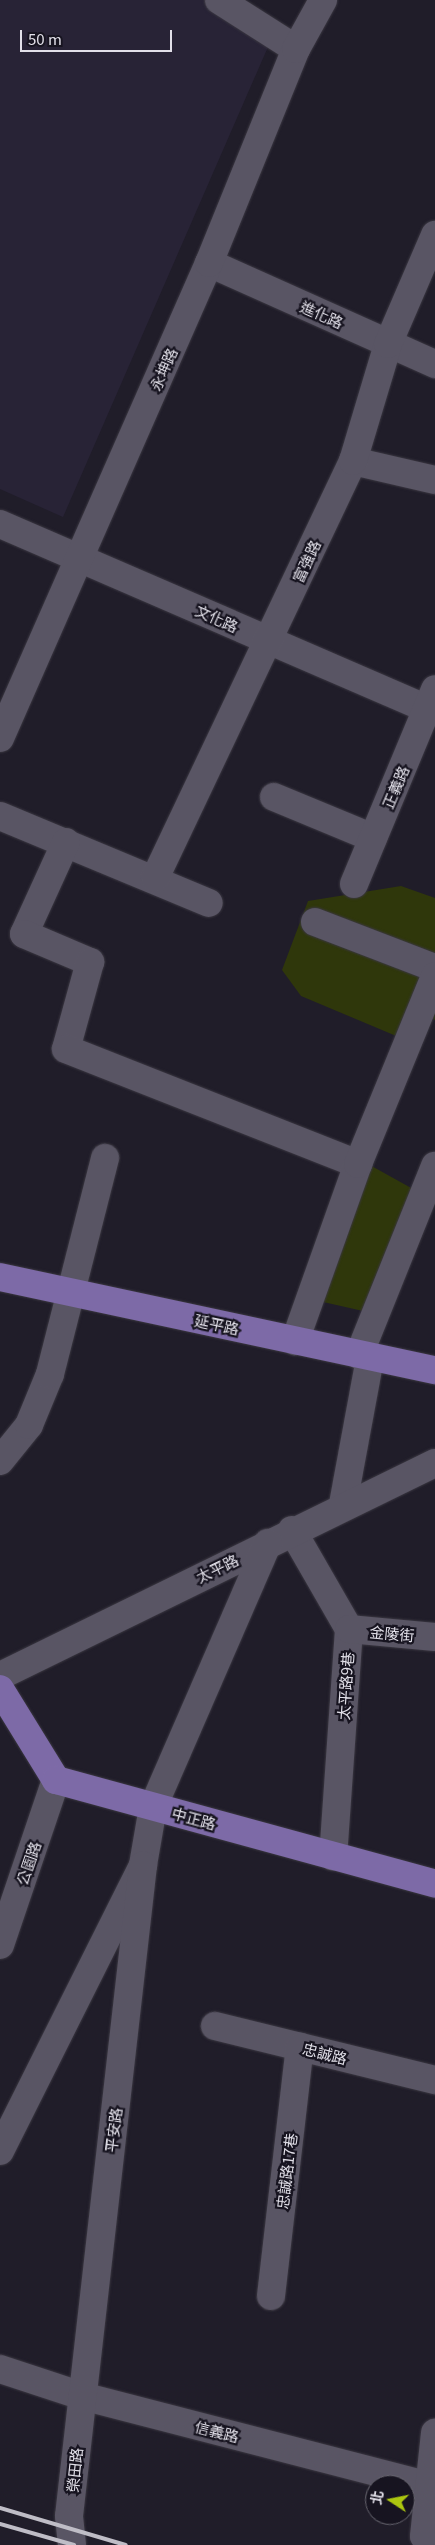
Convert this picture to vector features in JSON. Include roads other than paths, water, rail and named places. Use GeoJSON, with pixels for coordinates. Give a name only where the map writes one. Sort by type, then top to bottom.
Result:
{"type":"FeatureCollection","features":[{"type":"Feature","properties":{"kind":"main road","name":"延平路"},"geometry":{"type":"LineString","coordinates":[[0,1277],[365,1357],[435,1370]]}},
{"type":"Feature","properties":{"kind":"main road"},"geometry":{"type":"LineString","coordinates":[[0,1689],[56,1780]]}},
{"type":"Feature","properties":{"kind":"main road","name":"中正路"},"geometry":{"type":"LineString","coordinates":[[56,1780],[435,1884]]}},
{"type":"Feature","properties":{"kind":"street"},"geometry":{"type":"LineString","coordinates":[[219,0],[296,49]]}},
{"type":"Feature","properties":{"kind":"street","name":"永坤路"},"geometry":{"type":"LineString","coordinates":[[0,738],[209,263],[296,49],[323,0]]}},
{"type":"Feature","properties":{"kind":"street","name":"富強路"},"geometry":{"type":"LineString","coordinates":[[155,878],[353,461],[388,344],[435,235]]}},
{"type":"Feature","properties":{"kind":"street","name":"進化路"},"geometry":{"type":"LineString","coordinates":[[209,263],[435,364]]}},
{"type":"Feature","properties":{"kind":"street"},"geometry":{"type":"LineString","coordinates":[[353,461],[435,480]]}},
{"type":"Feature","properties":{"kind":"street","name":"文化路"},"geometry":{"type":"LineString","coordinates":[[0,524],[269,640],[433,703]]}},
{"type":"Feature","properties":{"kind":"street","name":"正義路"},"geometry":{"type":"LineString","coordinates":[[354,884],[433,703]]}},
{"type":"Feature","properties":{"kind":"street"},"geometry":{"type":"LineString","coordinates":[[274,797],[373,838]]}},
{"type":"Feature","properties":{"kind":"street"},"geometry":{"type":"LineString","coordinates":[[0,816],[155,878],[209,903]]}},
{"type":"Feature","properties":{"kind":"street"},"geometry":{"type":"LineString","coordinates":[[66,842],[24,934],[90,962],[66,1049],[358,1164]]}},
{"type":"Feature","properties":{"kind":"street"},"geometry":{"type":"LineString","coordinates":[[314,922],[435,968]]}},
{"type":"Feature","properties":{"kind":"street"},"geometry":{"type":"LineString","coordinates":[[295,1341],[358,1164],[435,976]]}},
{"type":"Feature","properties":{"kind":"street"},"geometry":{"type":"LineString","coordinates":[[0,1461],[29,1425],[50,1374],[106,1158]]}},
{"type":"Feature","properties":{"kind":"street"},"geometry":{"type":"LineString","coordinates":[[343,1504],[365,1357],[435,1166]]}},
{"type":"Feature","properties":{"kind":"street","name":"太平路"},"geometry":{"type":"LineString","coordinates":[[0,1676],[343,1504],[435,1463]]}},
{"type":"Feature","properties":{"kind":"street"},"geometry":{"type":"LineString","coordinates":[[292,1530],[350,1629]]}},
{"type":"Feature","properties":{"kind":"street","name":"平安路"},"geometry":{"type":"LineString","coordinates":[[82,2396],[143,1864],[152,1807],[268,1543]]}},
{"type":"Feature","properties":{"kind":"street","name":"金陵街"},"geometry":{"type":"LineString","coordinates":[[350,1629],[435,1637]]}},
{"type":"Feature","properties":{"kind":"street","name":"太平路9巷"},"geometry":{"type":"LineString","coordinates":[[333,1856],[350,1629]]}},
{"type":"Feature","properties":{"kind":"street","name":"公園路"},"geometry":{"type":"LineString","coordinates":[[0,1945],[56,1780]]}},
{"type":"Feature","properties":{"kind":"street"},"geometry":{"type":"LineString","coordinates":[[0,2151],[143,1864]]}},
{"type":"Feature","properties":{"kind":"street","name":"忠誠路"},"geometry":{"type":"LineString","coordinates":[[215,2026],[435,2080]]}},
{"type":"Feature","properties":{"kind":"street","name":"忠誠路17巷"},"geometry":{"type":"LineString","coordinates":[[271,2296],[300,2047]]}},
{"type":"Feature","properties":{"kind":"street","name":"信義路"},"geometry":{"type":"LineString","coordinates":[[0,2369],[82,2396],[433,2486]]}},
{"type":"Feature","properties":{"kind":"street","name":"榮田路"},"geometry":{"type":"LineString","coordinates":[[72,2545],[69,2516],[82,2396]]}},
{"type":"Feature","properties":{"kind":"street"},"geometry":{"type":"LineString","coordinates":[[430,2545],[424,2536],[431,2520],[435,2433]]}},
{"type":"Feature","properties":{"kind":"railway"},"geometry":{"type":"LineString","coordinates":[[0,2508],[126,2545]]}},
{"type":"Feature","properties":{"kind":"railway"},"geometry":{"type":"LineString","coordinates":[[0,2524],[74,2545]]}}]}
